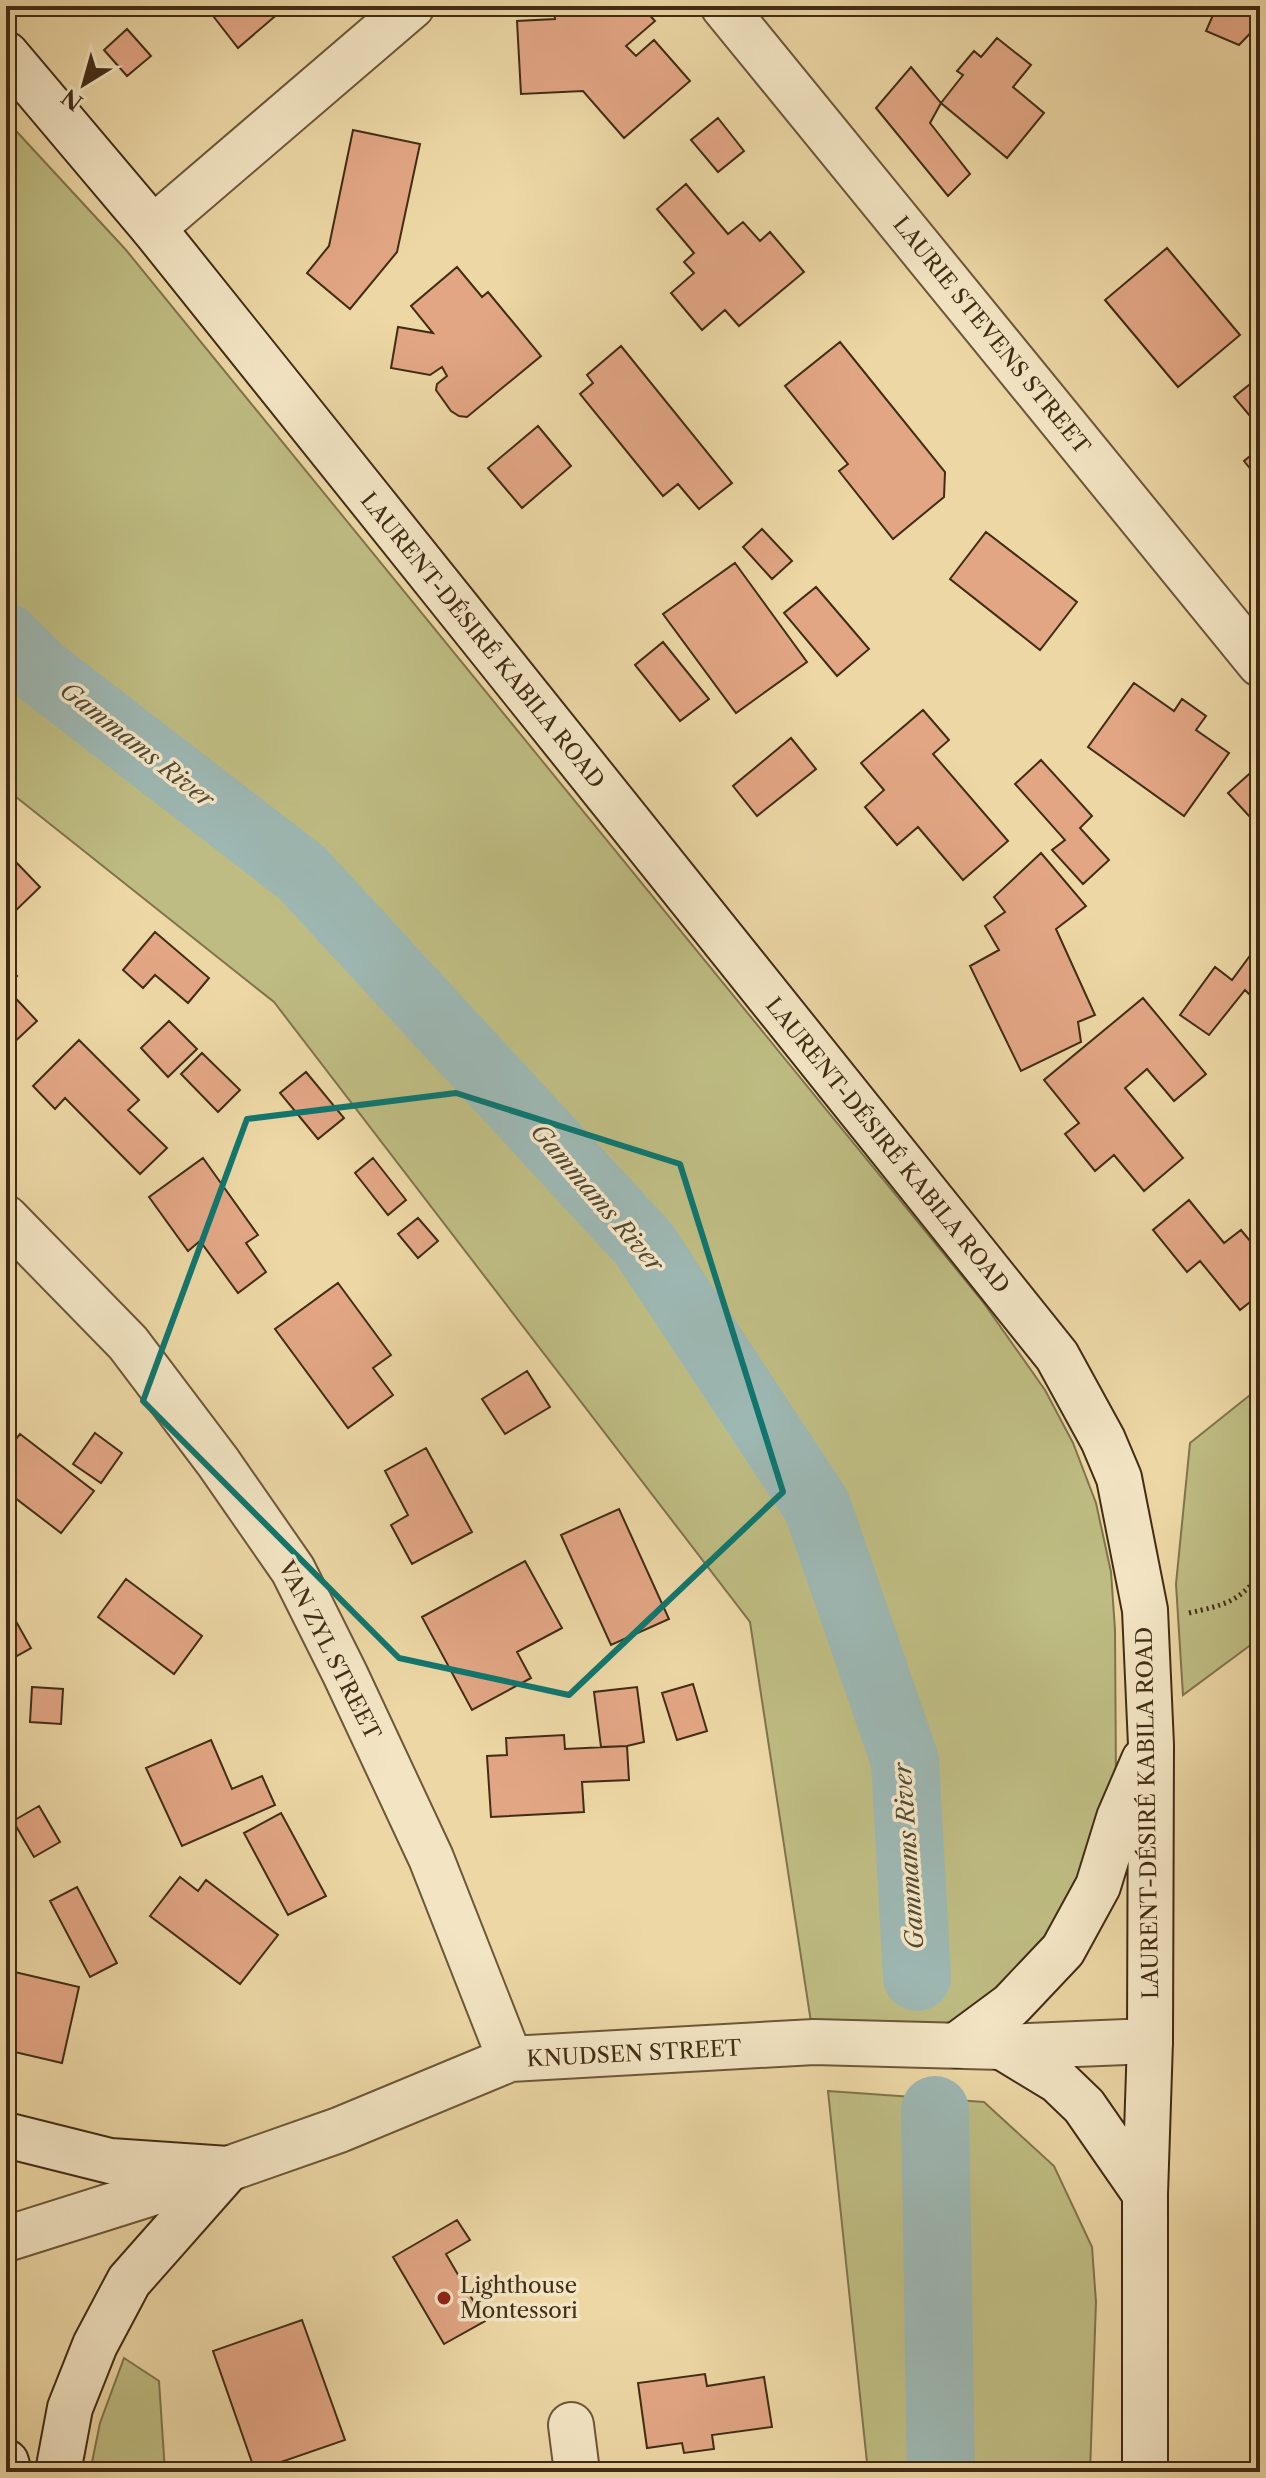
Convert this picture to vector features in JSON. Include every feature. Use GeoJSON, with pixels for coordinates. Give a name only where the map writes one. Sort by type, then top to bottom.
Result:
{"type":"FeatureCollection","features":[{"type":"Feature","properties":{"kind":"street"},"geometry":{"type":"LineString","coordinates":[[153,228],[412,6]]}},
{"type":"Feature","properties":{"kind":"street","name":"LAURIE STEVENS STREET"},"geometry":{"type":"LineString","coordinates":[[723,6],[1260,664]]}},
{"type":"Feature","properties":{"kind":"street","name":"LAURENT-DÉSIRÉ KABILA ROAD"},"geometry":{"type":"LineString","coordinates":[[6,54],[153,228],[1057,1356],[1103,1440],[1119,1478],[1145,1610],[1151,1745],[1145,2472]]}},
{"type":"Feature","properties":{"kind":"street","name":"VAN ZYL STREET"},"geometry":{"type":"LineString","coordinates":[[6,1218],[128,1343],[218,1462],[293,1570],[431,1858],[510,2059]]}},
{"type":"Feature","properties":{"kind":"street"},"geometry":{"type":"LineString","coordinates":[[957,2045],[1011,2005],[1063,1950],[1098,1886],[1119,1818],[1151,1745]]}},
{"type":"Feature","properties":{"kind":"street","name":"KNUDSEN STREET"},"geometry":{"type":"LineString","coordinates":[[6,2239],[228,2169],[339,2130],[510,2059],[814,2042],[1002,2047],[1150,2041]]}},
{"type":"Feature","properties":{"kind":"street"},"geometry":{"type":"LineString","coordinates":[[1002,2047],[1058,2081],[1084,2106],[1145,2194]]}},
{"type":"Feature","properties":{"kind":"street"},"geometry":{"type":"LineString","coordinates":[[6,2135],[110,2161],[228,2169]]}},
{"type":"Feature","properties":{"kind":"street"},"geometry":{"type":"LineString","coordinates":[[58,2472],[70,2408],[95,2345],[129,2281],[228,2169]]}},
{"type":"Feature","properties":{"kind":"street"},"geometry":{"type":"LineString","coordinates":[[571,2425],[577,2472]]}},
{"type":"Feature","properties":{"kind":"street"},"geometry":{"type":"LineString","coordinates":[[6,2462],[9,2472]]}},
{"type":"Feature","properties":{"kind":"path"},"geometry":{"type":"LineString","coordinates":[[1189,1613],[1229,1604],[1247,1591],[1260,1574]]}},
{"type":"Feature","properties":{"kind":"highlighted area"},"geometry":{"type":"Polygon","coordinates":[[[456,1093],[680,1164],[783,1492],[569,1695],[399,1658],[143,1401],[247,1119],[456,1093]]]}},
{"type":"Feature","properties":{"kind":"shaded area"},"geometry":{"type":"Polygon","coordinates":[[[6,120],[126,250],[983,1302],[1045,1390],[1073,1443],[1096,1503],[1111,1572],[1115,1630],[1116,1783],[1098,1886],[957,2045],[814,2042],[750,1622],[274,1002],[6,789],[6,120]]]}},
{"type":"Feature","properties":{"kind":"shaded area"},"geometry":{"type":"Polygon","coordinates":[[[1260,1387],[1260,1638],[1183,1695],[1176,1584],[1190,1443],[1260,1387]]]}},
{"type":"Feature","properties":{"kind":"shaded area"},"geometry":{"type":"Polygon","coordinates":[[[828,2091],[984,2102],[1054,2166],[1092,2247],[1096,2302],[1090,2472],[868,2472],[828,2091]]]}},
{"type":"Feature","properties":{"kind":"shaded area"},"geometry":{"type":"Polygon","coordinates":[[[124,2358],[159,2381],[165,2472],[90,2472],[100,2423],[124,2358]]]}},
{"type":"Feature","properties":{"kind":"building"},"geometry":{"type":"Polygon","coordinates":[[[217,6],[287,6],[238,48],[210,12],[217,6]]]}},
{"type":"Feature","properties":{"kind":"building"},"geometry":{"type":"Polygon","coordinates":[[[554,6],[641,6],[655,21],[626,46],[636,56],[654,40],[690,81],[624,138],[583,91],[521,94],[517,21],[555,19],[554,6]]]}},
{"type":"Feature","properties":{"kind":"building"},"geometry":{"type":"Polygon","coordinates":[[[1217,6],[1260,6],[1260,23],[1239,45],[1206,31],[1217,6]]]}},
{"type":"Feature","properties":{"kind":"building"},"geometry":{"type":"Polygon","coordinates":[[[127,29],[151,56],[127,76],[104,50],[127,29]]]}},
{"type":"Feature","properties":{"kind":"building"},"geometry":{"type":"Polygon","coordinates":[[[997,38],[1031,65],[1013,87],[1044,113],[1007,158],[941,103],[963,75],[957,71],[974,51],[981,57],[997,38]]]}},
{"type":"Feature","properties":{"kind":"building"},"geometry":{"type":"Polygon","coordinates":[[[911,67],[941,103],[930,123],[970,174],[948,196],[876,108],[911,67]]]}},
{"type":"Feature","properties":{"kind":"building"},"geometry":{"type":"Polygon","coordinates":[[[718,118],[744,151],[718,172],[691,140],[718,118]]]}},
{"type":"Feature","properties":{"kind":"building"},"geometry":{"type":"Polygon","coordinates":[[[353,130],[420,144],[397,252],[350,309],[307,273],[329,246],[353,130]]]}},
{"type":"Feature","properties":{"kind":"building"},"geometry":{"type":"Polygon","coordinates":[[[686,184],[728,234],[743,222],[760,241],[770,232],[804,272],[739,326],[725,310],[702,330],[671,293],[694,273],[684,262],[694,253],[657,209],[686,184]]]}},
{"type":"Feature","properties":{"kind":"building"},"geometry":{"type":"Polygon","coordinates":[[[1167,248],[1240,335],[1178,387],[1105,300],[1167,248]]]}},
{"type":"Feature","properties":{"kind":"building"},"geometry":{"type":"Polygon","coordinates":[[[457,267],[482,297],[488,292],[541,356],[467,417],[451,411],[436,390],[437,384],[447,376],[442,367],[430,375],[391,368],[398,327],[433,333],[411,306],[457,267]]]}},
{"type":"Feature","properties":{"kind":"building"},"geometry":{"type":"Polygon","coordinates":[[[840,342],[945,472],[944,497],[893,539],[839,471],[848,464],[785,386],[840,342]]]}},
{"type":"Feature","properties":{"kind":"building"},"geometry":{"type":"Polygon","coordinates":[[[621,346],[732,483],[699,509],[678,484],[663,496],[580,394],[593,383],[587,375],[621,346]]]}},
{"type":"Feature","properties":{"kind":"building"},"geometry":{"type":"Polygon","coordinates":[[[1260,376],[1260,428],[1234,397],[1260,376]]]}},
{"type":"Feature","properties":{"kind":"building"},"geometry":{"type":"Polygon","coordinates":[[[538,426],[571,466],[522,508],[488,468],[538,426]]]}},
{"type":"Feature","properties":{"kind":"building"},"geometry":{"type":"Polygon","coordinates":[[[1260,448],[1260,481],[1244,461],[1260,448]]]}},
{"type":"Feature","properties":{"kind":"building"},"geometry":{"type":"Polygon","coordinates":[[[762,529],[792,561],[772,579],[743,547],[762,529]]]}},
{"type":"Feature","properties":{"kind":"building"},"geometry":{"type":"Polygon","coordinates":[[[986,532],[1077,602],[1040,650],[950,579],[986,532]]]}},
{"type":"Feature","properties":{"kind":"building"},"geometry":{"type":"Polygon","coordinates":[[[735,563],[807,662],[736,713],[663,614],[735,563]]]}},
{"type":"Feature","properties":{"kind":"building"},"geometry":{"type":"Polygon","coordinates":[[[816,587],[869,649],[837,676],[784,613],[816,587]]]}},
{"type":"Feature","properties":{"kind":"building"},"geometry":{"type":"Polygon","coordinates":[[[663,642],[709,699],[680,721],[635,665],[663,642]]]}},
{"type":"Feature","properties":{"kind":"building"},"geometry":{"type":"Polygon","coordinates":[[[1134,683],[1174,711],[1182,699],[1206,716],[1196,730],[1229,753],[1184,816],[1088,747],[1134,683]]]}},
{"type":"Feature","properties":{"kind":"building"},"geometry":{"type":"Polygon","coordinates":[[[923,710],[949,740],[933,754],[1008,841],[963,880],[918,827],[897,845],[865,807],[884,790],[861,763],[923,710]]]}},
{"type":"Feature","properties":{"kind":"building"},"geometry":{"type":"Polygon","coordinates":[[[791,738],[816,769],[757,816],[733,786],[791,738]]]}},
{"type":"Feature","properties":{"kind":"building"},"geometry":{"type":"Polygon","coordinates":[[[1041,760],[1092,816],[1080,828],[1109,860],[1083,884],[1052,850],[1065,840],[1015,784],[1041,760]]]}},
{"type":"Feature","properties":{"kind":"building"},"geometry":{"type":"Polygon","coordinates":[[[1258,766],[1260,769],[1260,828],[1228,793],[1258,766]]]}},
{"type":"Feature","properties":{"kind":"building"},"geometry":{"type":"Polygon","coordinates":[[[1041,853],[1086,906],[1056,929],[1095,1015],[1078,1022],[1081,1042],[1021,1071],[970,966],[999,950],[985,926],[1005,912],[994,897],[1041,853]]]}},
{"type":"Feature","properties":{"kind":"building"},"geometry":{"type":"Polygon","coordinates":[[[14,860],[40,887],[6,920],[6,868],[14,860]]]}},
{"type":"Feature","properties":{"kind":"building"},"geometry":{"type":"Polygon","coordinates":[[[155,932],[209,978],[188,1003],[155,975],[143,988],[123,970],[155,932]]]}},
{"type":"Feature","properties":{"kind":"building"},"geometry":{"type":"Polygon","coordinates":[[[1260,942],[1260,1005],[1245,990],[1209,1035],[1180,1015],[1215,967],[1232,980],[1260,942]]]}},
{"type":"Feature","properties":{"kind":"building"},"geometry":{"type":"Polygon","coordinates":[[[6,964],[17,976],[6,987],[6,964]]]}},
{"type":"Feature","properties":{"kind":"building"},"geometry":{"type":"Polygon","coordinates":[[[6,988],[37,1021],[9,1047],[6,1043],[6,988]]]}},
{"type":"Feature","properties":{"kind":"building"},"geometry":{"type":"Polygon","coordinates":[[[1143,998],[1206,1074],[1174,1101],[1147,1069],[1125,1088],[1183,1158],[1144,1191],[1114,1155],[1095,1171],[1065,1134],[1079,1123],[1044,1080],[1143,998]]]}},
{"type":"Feature","properties":{"kind":"building"},"geometry":{"type":"Polygon","coordinates":[[[169,1021],[197,1049],[168,1077],[141,1048],[169,1021]]]}},
{"type":"Feature","properties":{"kind":"building"},"geometry":{"type":"Polygon","coordinates":[[[79,1040],[139,1100],[128,1110],[167,1148],[140,1174],[65,1098],[55,1109],[33,1086],[79,1040]]]}},
{"type":"Feature","properties":{"kind":"building"},"geometry":{"type":"Polygon","coordinates":[[[202,1053],[240,1090],[218,1112],[181,1074],[202,1053]]]}},
{"type":"Feature","properties":{"kind":"building"},"geometry":{"type":"Polygon","coordinates":[[[306,1072],[344,1118],[318,1139],[280,1093],[306,1072]]]}},
{"type":"Feature","properties":{"kind":"building"},"geometry":{"type":"Polygon","coordinates":[[[203,1158],[258,1235],[246,1243],[266,1272],[238,1293],[200,1241],[188,1251],[149,1197],[203,1158]]]}},
{"type":"Feature","properties":{"kind":"building"},"geometry":{"type":"Polygon","coordinates":[[[373,1158],[406,1200],[388,1215],[355,1173],[373,1158]]]}},
{"type":"Feature","properties":{"kind":"building"},"geometry":{"type":"Polygon","coordinates":[[[1189,1200],[1224,1243],[1241,1230],[1260,1253],[1260,1294],[1240,1310],[1200,1261],[1187,1272],[1153,1230],[1189,1200]]]}},
{"type":"Feature","properties":{"kind":"building"},"geometry":{"type":"Polygon","coordinates":[[[418,1218],[438,1241],[418,1258],[398,1234],[418,1218]]]}},
{"type":"Feature","properties":{"kind":"building"},"geometry":{"type":"Polygon","coordinates":[[[338,1283],[391,1355],[373,1368],[393,1395],[348,1428],[275,1329],[338,1283]]]}},
{"type":"Feature","properties":{"kind":"building"},"geometry":{"type":"Polygon","coordinates":[[[527,1371],[550,1407],[505,1434],[482,1399],[527,1371]]]}},
{"type":"Feature","properties":{"kind":"building"},"geometry":{"type":"Polygon","coordinates":[[[95,1433],[122,1453],[101,1483],[73,1464],[95,1433]]]}},
{"type":"Feature","properties":{"kind":"building"},"geometry":{"type":"Polygon","coordinates":[[[20,1434],[94,1491],[61,1533],[6,1491],[6,1452],[20,1434]]]}},
{"type":"Feature","properties":{"kind":"building"},"geometry":{"type":"Polygon","coordinates":[[[426,1448],[472,1532],[412,1564],[391,1525],[408,1515],[385,1471],[426,1448]]]}},
{"type":"Feature","properties":{"kind":"building"},"geometry":{"type":"Polygon","coordinates":[[[619,1509],[669,1619],[611,1645],[561,1535],[619,1509]]]}},
{"type":"Feature","properties":{"kind":"building"},"geometry":{"type":"Polygon","coordinates":[[[6,1558],[16,1571],[6,1579],[6,1558]]]}},
{"type":"Feature","properties":{"kind":"building"},"geometry":{"type":"Polygon","coordinates":[[[525,1561],[562,1628],[517,1652],[531,1678],[472,1710],[422,1617],[525,1561]]]}},
{"type":"Feature","properties":{"kind":"building"},"geometry":{"type":"Polygon","coordinates":[[[126,1579],[202,1636],[174,1674],[98,1617],[126,1579]]]}},
{"type":"Feature","properties":{"kind":"building"},"geometry":{"type":"Polygon","coordinates":[[[13,1616],[31,1648],[6,1662],[6,1620],[13,1616]]]}},
{"type":"Feature","properties":{"kind":"building"},"geometry":{"type":"Polygon","coordinates":[[[693,1684],[707,1731],[677,1740],[662,1693],[693,1684]]]}},
{"type":"Feature","properties":{"kind":"building"},"geometry":{"type":"Polygon","coordinates":[[[32,1687],[63,1689],[61,1724],[30,1722],[32,1687]]]}},
{"type":"Feature","properties":{"kind":"building"},"geometry":{"type":"Polygon","coordinates":[[[637,1687],[644,1742],[601,1747],[594,1692],[637,1687]]]}},
{"type":"Feature","properties":{"kind":"building"},"geometry":{"type":"Polygon","coordinates":[[[564,1735],[565,1749],[627,1746],[629,1780],[582,1782],[584,1812],[491,1817],[487,1756],[507,1755],[506,1738],[564,1735]]]}},
{"type":"Feature","properties":{"kind":"building"},"geometry":{"type":"Polygon","coordinates":[[[211,1740],[232,1789],[262,1776],[275,1805],[182,1846],[146,1768],[211,1740]]]}},
{"type":"Feature","properties":{"kind":"building"},"geometry":{"type":"Polygon","coordinates":[[[39,1806],[60,1842],[34,1857],[13,1821],[39,1806]]]}},
{"type":"Feature","properties":{"kind":"building"},"geometry":{"type":"Polygon","coordinates":[[[281,1813],[326,1896],[288,1915],[244,1833],[281,1813]]]}},
{"type":"Feature","properties":{"kind":"building"},"geometry":{"type":"Polygon","coordinates":[[[1260,1825],[1260,1846],[1250,1838],[1260,1825]]]}},
{"type":"Feature","properties":{"kind":"building"},"geometry":{"type":"Polygon","coordinates":[[[180,1877],[198,1891],[206,1880],[278,1935],[240,1984],[150,1916],[180,1877]]]}},
{"type":"Feature","properties":{"kind":"building"},"geometry":{"type":"Polygon","coordinates":[[[77,1887],[117,1963],[90,1977],[50,1901],[77,1887]]]}},
{"type":"Feature","properties":{"kind":"building"},"geometry":{"type":"Polygon","coordinates":[[[6,1970],[79,1987],[62,2063],[6,2050],[6,1970]]]}},
{"type":"Feature","properties":{"kind":"building"},"geometry":{"type":"Polygon","coordinates":[[[457,2220],[470,2240],[446,2254],[485,2321],[444,2344],[393,2257],[457,2220]]]}},
{"type":"Feature","properties":{"kind":"building"},"geometry":{"type":"Polygon","coordinates":[[[302,2320],[345,2440],[255,2471],[213,2351],[302,2320]]]}},
{"type":"Feature","properties":{"kind":"building"},"geometry":{"type":"Polygon","coordinates":[[[705,2374],[707,2386],[764,2377],[772,2427],[712,2435],[714,2449],[684,2453],[682,2443],[647,2448],[638,2383],[705,2374]]]}},
{"type":"Feature","properties":{"kind":"waterway","name":"Gammams River"},"geometry":{"type":"LineString","coordinates":[[6,637],[40,671],[302,873],[644,1244],[817,1506],[905,1761],[917,1977]]}},
{"type":"Feature","properties":{"kind":"waterway","name":"Gammams River"},"geometry":{"type":"LineString","coordinates":[[935,2110],[941,2472]]}},
{"type":"Feature","properties":{"kind":"place","name":"Lighthouse Montessori"},"geometry":{"type":"Point","coordinates":[444,2298]}}]}
